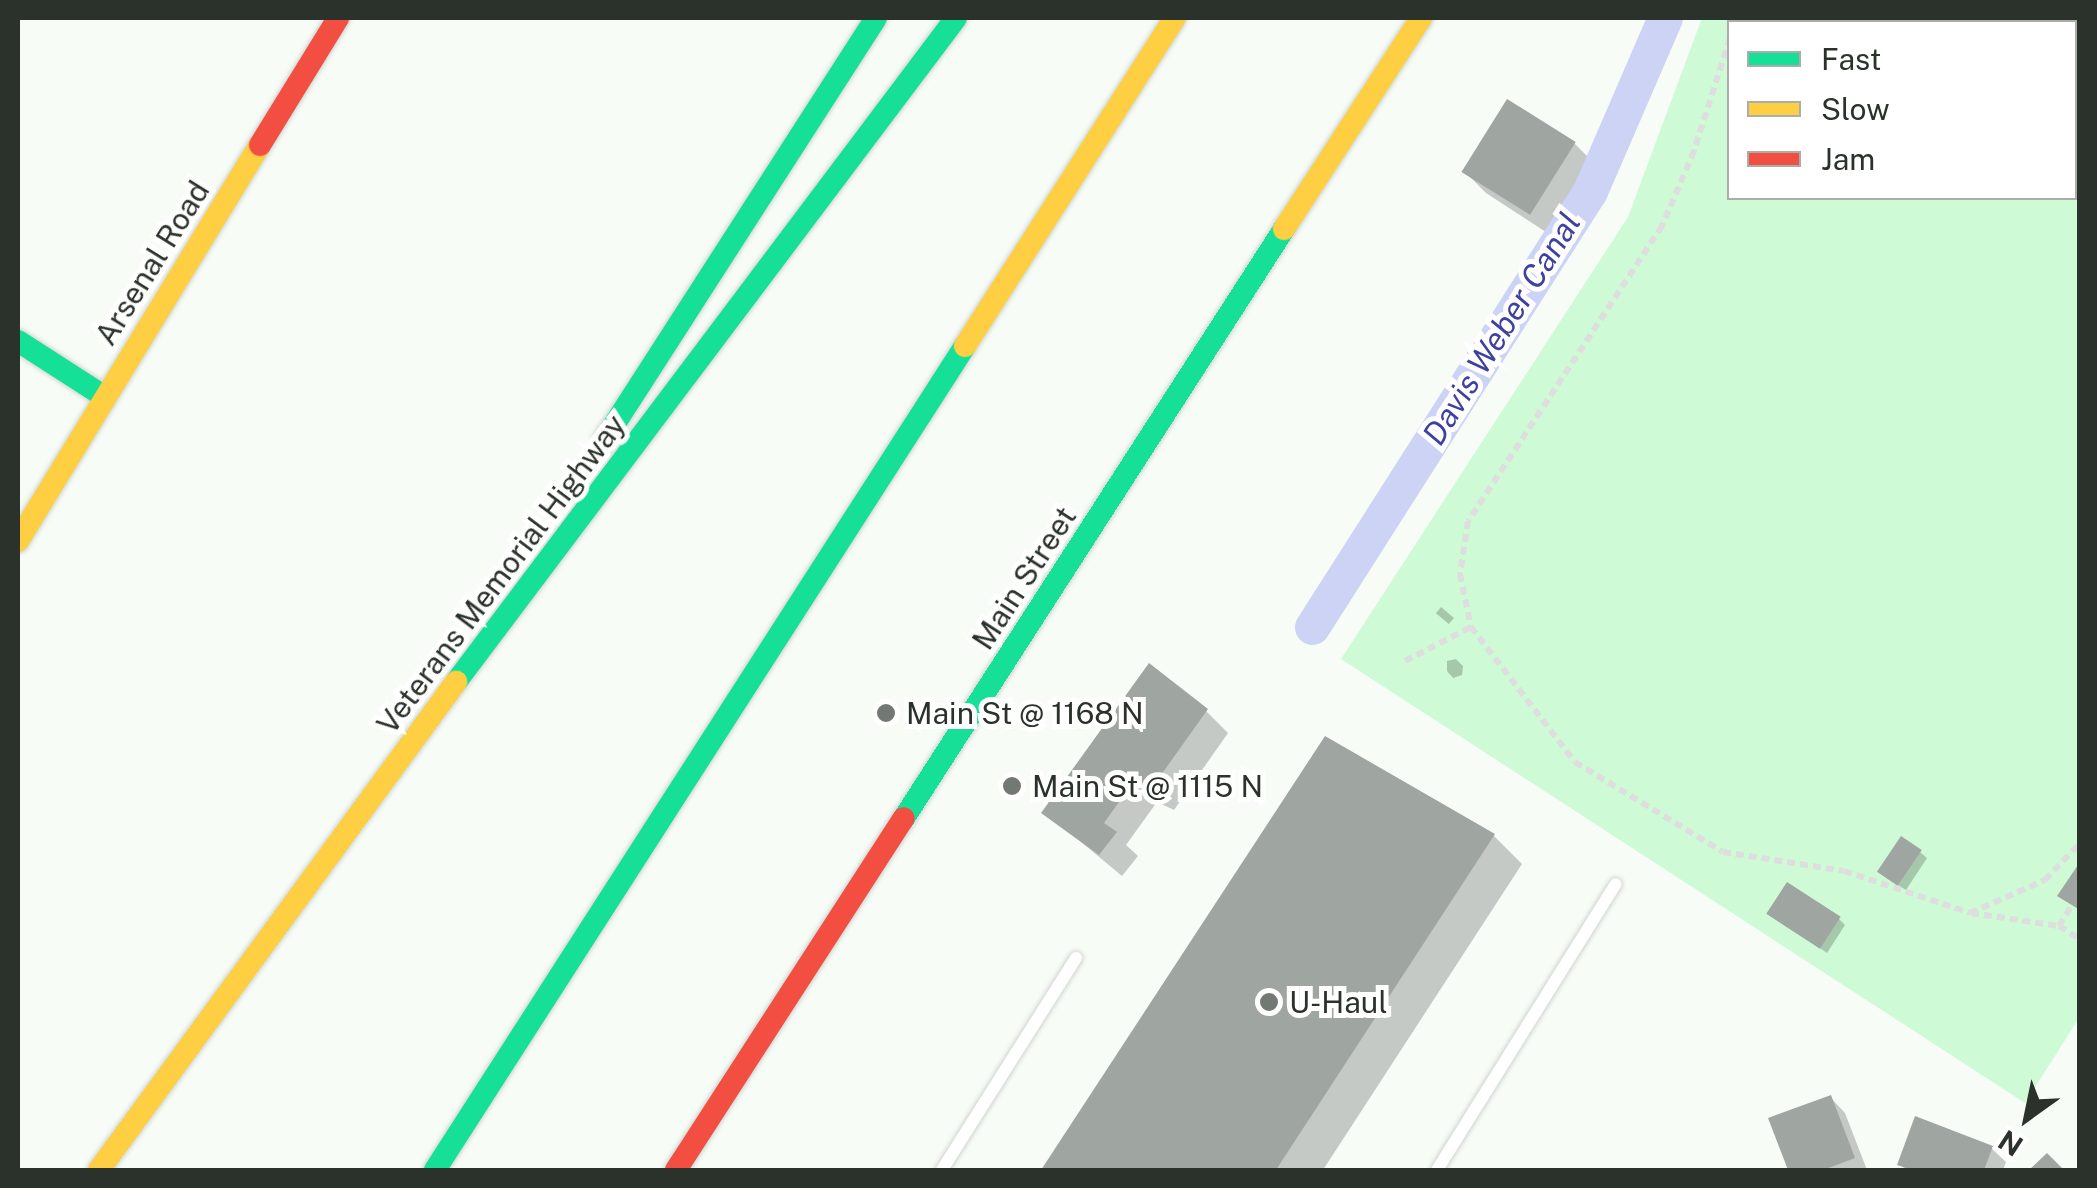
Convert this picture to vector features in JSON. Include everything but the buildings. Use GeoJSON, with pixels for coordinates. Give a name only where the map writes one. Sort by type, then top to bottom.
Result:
{"type":"FeatureCollection","features":[{"type":"Feature","properties":{"kind":"main road","name":"Arsenal Road"},"geometry":{"type":"LineString","coordinates":[[18,541],[338,18]]}},
{"type":"Feature","properties":{"kind":"main road"},"geometry":{"type":"LineString","coordinates":[[414,735],[876,18]]}},
{"type":"Feature","properties":{"kind":"main road","name":"Veterans Memorial Highway"},"geometry":{"type":"LineString","coordinates":[[98,1170],[414,735],[574,530],[956,18]]}},
{"type":"Feature","properties":{"kind":"main road"},"geometry":{"type":"LineString","coordinates":[[436,1170],[1176,18]]}},
{"type":"Feature","properties":{"kind":"main road","name":"Main Street"},"geometry":{"type":"LineString","coordinates":[[676,1170],[1422,18]]}},
{"type":"Feature","properties":{"kind":"main road"},"geometry":{"type":"LineString","coordinates":[[18,341],[105,396]]}},
{"type":"Feature","properties":{"kind":"lane"},"geometry":{"type":"LineString","coordinates":[[1436,1170],[1616,884]]}},
{"type":"Feature","properties":{"kind":"lane"},"geometry":{"type":"LineString","coordinates":[[942,1170],[1076,958]]}},
{"type":"Feature","properties":{"kind":"path"},"geometry":{"type":"LineString","coordinates":[[1727,47],[1694,151],[1662,226],[1468,520],[1460,574],[1471,627],[1575,762],[1723,852],[1844,871],[1970,913],[2059,926],[2080,938]]}},
{"type":"Feature","properties":{"kind":"path"},"geometry":{"type":"LineString","coordinates":[[1405,661],[1471,627]]}},
{"type":"Feature","properties":{"kind":"path"},"geometry":{"type":"LineString","coordinates":[[1970,913],[2045,880],[2080,843]]}},
{"type":"Feature","properties":{"kind":"path"},"geometry":{"type":"LineString","coordinates":[[2059,926],[2072,906]]}},
{"type":"Feature","properties":{"kind":"green space"},"geometry":{"type":"Polygon","coordinates":[[[1702,18],[2079,18],[2079,1018],[2025,1103],[1341,659],[1628,217],[1702,18]]]}},
{"type":"Feature","properties":{"kind":"waterway","name":"Davis Weber Canal"},"geometry":{"type":"LineString","coordinates":[[1312,627],[1590,191],[1665,18]]}},
{"type":"Feature","properties":{"kind":"traffic: fast"},"geometry":{"type":"LineString","coordinates":[[603,442],[876,18]]}},
{"type":"Feature","properties":{"kind":"traffic: fast"},"geometry":{"type":"LineString","coordinates":[[456,682],[956,18]]}},
{"type":"Feature","properties":{"kind":"traffic: fast"},"geometry":{"type":"LineString","coordinates":[[904,818],[1284,229]]}},
{"type":"Feature","properties":{"kind":"traffic: fast"},"geometry":{"type":"LineString","coordinates":[[18,341],[105,397]]}},
{"type":"Feature","properties":{"kind":"traffic: fast"},"geometry":{"type":"LineString","coordinates":[[435,1170],[965,346]]}},
{"type":"Feature","properties":{"kind":"traffic: slow"},"geometry":{"type":"LineString","coordinates":[[965,346],[1175,18]]}},
{"type":"Feature","properties":{"kind":"traffic: slow"},"geometry":{"type":"LineString","coordinates":[[1284,229],[1421,18]]}},
{"type":"Feature","properties":{"kind":"traffic: slow"},"geometry":{"type":"LineString","coordinates":[[18,541],[260,145]]}},
{"type":"Feature","properties":{"kind":"traffic: slow"},"geometry":{"type":"LineString","coordinates":[[99,1170],[456,682]]}},
{"type":"Feature","properties":{"kind":"traffic: jam"},"geometry":{"type":"LineString","coordinates":[[260,145],[338,18]]}},
{"type":"Feature","properties":{"kind":"traffic: jam"},"geometry":{"type":"LineString","coordinates":[[676,1170],[904,818]]}},
{"type":"Feature","properties":{"kind":"place","name":"Main St @ 1168 N"},"geometry":{"type":"Point","coordinates":[886,713]}},
{"type":"Feature","properties":{"kind":"place","name":"Main St @ 1115 N"},"geometry":{"type":"Point","coordinates":[1012,786]}},
{"type":"Feature","properties":{"kind":"place","name":"U-Haul"},"geometry":{"type":"Point","coordinates":[1269,1002]}}]}
